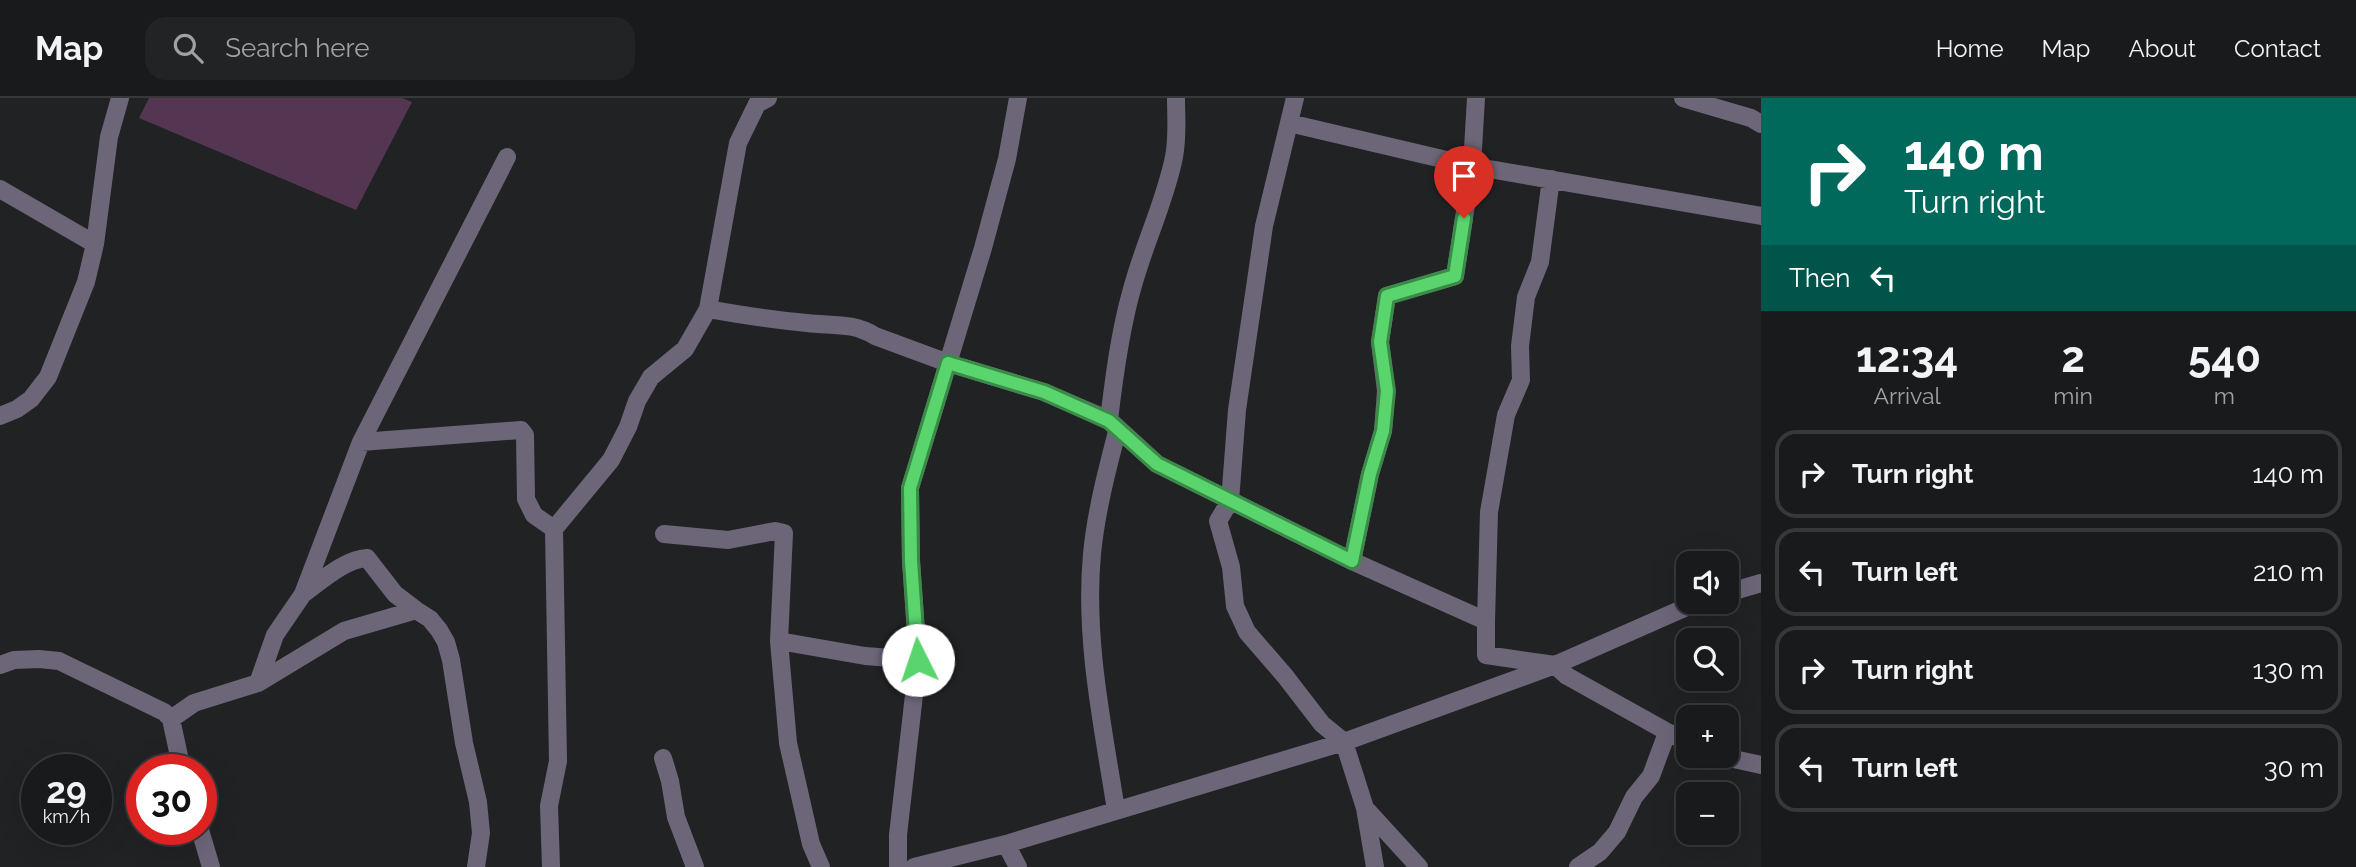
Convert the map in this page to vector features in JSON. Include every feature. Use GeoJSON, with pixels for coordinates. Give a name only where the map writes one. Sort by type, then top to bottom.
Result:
{"type":"FeatureCollection","features":[{"type":"Feature","properties":{"kind":"street"},"geometry":{"type":"LineString","coordinates":[[0,416],[31,399],[48,377],[86,282],[95,244],[109,137],[120,98]]}},
{"type":"Feature","properties":{"kind":"street"},"geometry":{"type":"LineString","coordinates":[[898,867],[900,810],[918,660],[911,561],[910,488],[1003,172],[1018,98]]}},
{"type":"Feature","properties":{"kind":"street"},"geometry":{"type":"LineString","coordinates":[[1116,810],[1101,714],[1091,622],[1092,556],[1114,424],[1115,373],[1130,293],[1161,209],[1174,157],[1178,128],[1176,98]]}},
{"type":"Feature","properties":{"kind":"street"},"geometry":{"type":"LineString","coordinates":[[1295,98],[1260,253],[1237,410],[1230,501],[1218,521],[1231,568],[1235,606],[1247,632],[1322,724],[1344,742],[1365,808],[1375,867]]}},
{"type":"Feature","properties":{"kind":"street"},"geometry":{"type":"LineString","coordinates":[[1352,561],[1370,474],[1383,431],[1387,391],[1380,342],[1387,296],[1455,276],[1472,166],[1476,98]]}},
{"type":"Feature","properties":{"kind":"street"},"geometry":{"type":"LineString","coordinates":[[1684,98],[1751,118],[1761,124]]}},
{"type":"Feature","properties":{"kind":"street"},"geometry":{"type":"LineString","coordinates":[[551,867],[549,806],[558,761],[554,529],[611,460],[628,427],[637,401],[651,377],[685,349],[708,310],[738,143],[759,100]]}},
{"type":"Feature","properties":{"kind":"street"},"geometry":{"type":"LineString","coordinates":[[1289,123],[1472,166],[1761,216]]}},
{"type":"Feature","properties":{"kind":"street"},"geometry":{"type":"LineString","coordinates":[[258,683],[275,635],[303,594],[361,442],[507,157]]}},
{"type":"Feature","properties":{"kind":"street"},"geometry":{"type":"LineString","coordinates":[[1552,179],[1540,262],[1526,297],[1520,346],[1521,380],[1506,415],[1489,512],[1486,655],[1555,665],[1567,676],[1676,738]]}},
{"type":"Feature","properties":{"kind":"street"},"geometry":{"type":"LineString","coordinates":[[0,190],[95,244]]}},
{"type":"Feature","properties":{"kind":"street"},"geometry":{"type":"LineString","coordinates":[[708,310],[814,324],[842,324],[866,330],[948,363],[1044,392],[1114,424],[1157,464],[1352,561],[1486,621]]}},
{"type":"Feature","properties":{"kind":"street"},"geometry":{"type":"LineString","coordinates":[[361,442],[521,430],[524,435],[526,499],[534,515],[554,529]]}},
{"type":"Feature","properties":{"kind":"street"},"geometry":{"type":"LineString","coordinates":[[664,534],[728,540],[775,531],[784,533],[779,641],[788,743],[811,844],[821,867]]}},
{"type":"Feature","properties":{"kind":"street"},"geometry":{"type":"LineString","coordinates":[[303,594],[332,573],[368,558],[395,594],[430,619],[439,630],[451,660],[464,743],[478,802],[481,833],[476,867]]}},
{"type":"Feature","properties":{"kind":"street"},"geometry":{"type":"LineString","coordinates":[[1739,589],[1761,583]]}},
{"type":"Feature","properties":{"kind":"street"},"geometry":{"type":"LineString","coordinates":[[171,719],[194,703],[258,683],[344,631],[416,610]]}},
{"type":"Feature","properties":{"kind":"street"},"geometry":{"type":"LineString","coordinates":[[914,867],[1006,844],[1344,742],[1555,665],[1676,612]]}},
{"type":"Feature","properties":{"kind":"street"},"geometry":{"type":"LineString","coordinates":[[779,641],[865,656],[918,660]]}},
{"type":"Feature","properties":{"kind":"street"},"geometry":{"type":"LineString","coordinates":[[0,665],[27,659],[60,662],[164,712],[171,719],[179,754]]}},
{"type":"Feature","properties":{"kind":"street"},"geometry":{"type":"LineString","coordinates":[[1578,867],[1600,852],[1617,832],[1630,802],[1651,776],[1667,733]]}},
{"type":"Feature","properties":{"kind":"street"},"geometry":{"type":"LineString","coordinates":[[663,758],[676,817],[695,867]]}},
{"type":"Feature","properties":{"kind":"street"},"geometry":{"type":"LineString","coordinates":[[1739,760],[1761,765]]}},
{"type":"Feature","properties":{"kind":"street"},"geometry":{"type":"LineString","coordinates":[[1365,808],[1419,867]]}},
{"type":"Feature","properties":{"kind":"street"},"geometry":{"type":"LineString","coordinates":[[1006,844],[1018,867]]}},
{"type":"Feature","properties":{"kind":"street"},"geometry":{"type":"LineString","coordinates":[[204,845],[211,867]]}},
{"type":"Feature","properties":{"kind":"shaded area"},"geometry":{"type":"Polygon","coordinates":[[[149,98],[402,98],[412,102],[356,210],[139,118],[149,98]]]}},
{"type":"Feature","properties":{"kind":"route"},"geometry":{"type":"LineString","coordinates":[[918,660],[911,561],[910,488],[948,363],[1044,392],[1109,421],[1157,464],[1352,561],[1370,474],[1383,431],[1387,391],[1380,342],[1387,296],[1455,276],[1464,218]]}}]}
